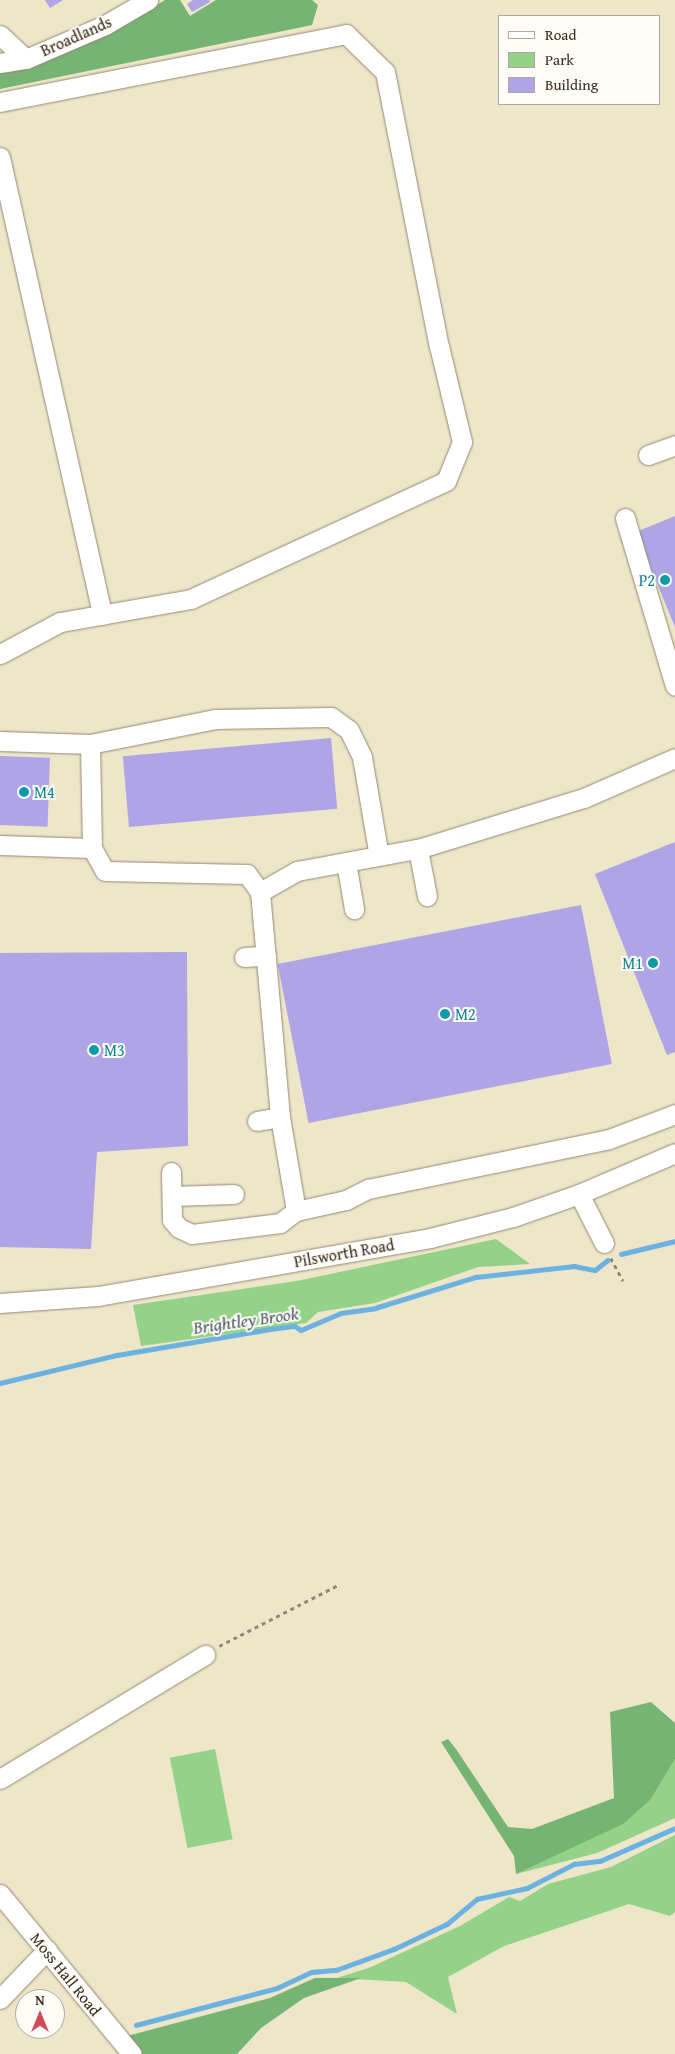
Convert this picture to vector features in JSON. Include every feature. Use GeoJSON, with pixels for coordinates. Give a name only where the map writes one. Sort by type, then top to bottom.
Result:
{"type":"FeatureCollection","features":[{"type":"Feature","properties":{"kind":"street","name":"Broadlands"},"geometry":{"type":"LineString","coordinates":[[0,63],[26,58],[105,25],[148,0]]}},
{"type":"Feature","properties":{"kind":"street"},"geometry":{"type":"LineString","coordinates":[[0,102],[346,34],[384,72],[438,346],[462,442],[446,481],[191,599],[60,622],[0,654]]}},
{"type":"Feature","properties":{"kind":"street"},"geometry":{"type":"LineString","coordinates":[[0,35],[26,58]]}},
{"type":"Feature","properties":{"kind":"street"},"geometry":{"type":"LineString","coordinates":[[0,157],[102,615]]}},
{"type":"Feature","properties":{"kind":"street"},"geometry":{"type":"LineString","coordinates":[[648,455],[675,445]]}},
{"type":"Feature","properties":{"kind":"street"},"geometry":{"type":"LineString","coordinates":[[625,518],[675,686]]}},
{"type":"Feature","properties":{"kind":"street"},"geometry":{"type":"LineString","coordinates":[[0,742],[90,744],[215,719],[331,717],[349,730],[362,757],[379,856]]}},
{"type":"Feature","properties":{"kind":"street"},"geometry":{"type":"LineString","coordinates":[[90,744],[92,848],[105,871],[247,874],[260,892],[280,1117],[296,1210]]}},
{"type":"Feature","properties":{"kind":"street"},"geometry":{"type":"LineString","coordinates":[[260,892],[297,871],[418,849],[584,798],[675,758]]}},
{"type":"Feature","properties":{"kind":"street"},"geometry":{"type":"LineString","coordinates":[[0,845],[92,848]]}},
{"type":"Feature","properties":{"kind":"street"},"geometry":{"type":"LineString","coordinates":[[418,849],[428,896]]}},
{"type":"Feature","properties":{"kind":"street"},"geometry":{"type":"LineString","coordinates":[[346,862],[354,909]]}},
{"type":"Feature","properties":{"kind":"street"},"geometry":{"type":"LineString","coordinates":[[244,957],[266,956]]}},
{"type":"Feature","properties":{"kind":"street"},"geometry":{"type":"LineString","coordinates":[[171,1172],[172,1220],[179,1228],[192,1234],[280,1223],[296,1210],[346,1200],[368,1189],[609,1139],[675,1114]]}},
{"type":"Feature","properties":{"kind":"street"},"geometry":{"type":"LineString","coordinates":[[257,1120],[280,1117]]}},
{"type":"Feature","properties":{"kind":"street","name":"Pilsworth Road"},"geometry":{"type":"LineString","coordinates":[[0,1303],[117,1293],[430,1238],[513,1217],[579,1194],[675,1153]]}},
{"type":"Feature","properties":{"kind":"street"},"geometry":{"type":"LineString","coordinates":[[172,1196],[234,1194]]}},
{"type":"Feature","properties":{"kind":"street"},"geometry":{"type":"LineString","coordinates":[[579,1194],[604,1243]]}},
{"type":"Feature","properties":{"kind":"street"},"geometry":{"type":"LineString","coordinates":[[0,1779],[205,1654]]}},
{"type":"Feature","properties":{"kind":"street","name":"Moss Hall Road"},"geometry":{"type":"LineString","coordinates":[[0,1894],[132,2054]]}},
{"type":"Feature","properties":{"kind":"street"},"geometry":{"type":"LineString","coordinates":[[0,1999],[47,1950]]}},
{"type":"Feature","properties":{"kind":"path"},"geometry":{"type":"LineString","coordinates":[[604,1243],[622,1281]]}},
{"type":"Feature","properties":{"kind":"path"},"geometry":{"type":"LineString","coordinates":[[205,1654],[338,1585]]}},
{"type":"Feature","properties":{"kind":"green space"},"geometry":{"type":"Polygon","coordinates":[[[165,0],[180,0],[190,16],[216,0],[312,0],[318,5],[312,25],[0,89],[0,70],[73,49],[112,32],[165,0]]]}},
{"type":"Feature","properties":{"kind":"green space"},"geometry":{"type":"Polygon","coordinates":[[[496,1239],[530,1264],[478,1267],[375,1303],[318,1312],[306,1323],[141,1346],[133,1305],[297,1281],[496,1239]]]}},
{"type":"Feature","properties":{"kind":"green space"},"geometry":{"type":"Polygon","coordinates":[[[651,1702],[675,1723],[675,1759],[651,1799],[623,1824],[516,1874],[514,1856],[441,1742],[448,1739],[456,1749],[508,1827],[532,1829],[614,1798],[610,1712],[651,1702]]]}},
{"type":"Feature","properties":{"kind":"green space"},"geometry":{"type":"Polygon","coordinates":[[[215,1749],[233,1839],[187,1848],[170,1758],[215,1749]]]}},
{"type":"Feature","properties":{"kind":"green space"},"geometry":{"type":"Polygon","coordinates":[[[675,1759],[675,1818],[597,1853],[516,1874],[651,1799],[675,1759]]]}},
{"type":"Feature","properties":{"kind":"green space"},"geometry":{"type":"Polygon","coordinates":[[[675,1835],[675,1912],[670,1916],[629,1904],[504,1946],[448,1977],[457,2014],[406,1982],[337,1978],[371,1967],[460,1926],[509,1897],[520,1901],[548,1884],[611,1867],[675,1835]]]}},
{"type":"Feature","properties":{"kind":"green space"},"geometry":{"type":"Polygon","coordinates":[[[315,1978],[361,1978],[304,1998],[261,2028],[237,2054],[142,2054],[127,2036],[270,1998],[315,1978]]]}},
{"type":"Feature","properties":{"kind":"building"},"geometry":{"type":"Polygon","coordinates":[[[45,0],[63,0],[50,8],[45,0]]]}},
{"type":"Feature","properties":{"kind":"building"},"geometry":{"type":"Polygon","coordinates":[[[193,0],[209,0],[210,2],[192,12],[187,4],[193,0]]]}},
{"type":"Feature","properties":{"kind":"building","name":"P2"},"geometry":{"type":"Polygon","coordinates":[[[675,516],[675,627],[636,532],[675,516]]]}},
{"type":"Feature","properties":{"kind":"building"},"geometry":{"type":"Polygon","coordinates":[[[331,738],[337,809],[129,827],[123,756],[331,738]]]}},
{"type":"Feature","properties":{"kind":"building","name":"M4"},"geometry":{"type":"Polygon","coordinates":[[[0,756],[50,758],[48,827],[0,825],[0,756]]]}},
{"type":"Feature","properties":{"kind":"building","name":"M1"},"geometry":{"type":"Polygon","coordinates":[[[675,842],[675,1052],[667,1055],[595,874],[675,842]]]}},
{"type":"Feature","properties":{"kind":"building","name":"M2"},"geometry":{"type":"Polygon","coordinates":[[[581,905],[612,1064],[309,1123],[278,964],[581,905]]]}},
{"type":"Feature","properties":{"kind":"building","name":"M3"},"geometry":{"type":"Polygon","coordinates":[[[187,952],[188,1146],[97,1152],[91,1249],[0,1247],[0,953],[187,952]]]}},
{"type":"Feature","properties":{"kind":"waterway","name":"Brightley Brook"},"geometry":{"type":"LineString","coordinates":[[621,1254],[675,1241]]}},
{"type":"Feature","properties":{"kind":"waterway","name":"Brightley Brook"},"geometry":{"type":"LineString","coordinates":[[0,1383],[117,1355],[270,1329],[295,1326],[301,1330],[341,1313],[375,1308],[476,1277],[574,1266],[595,1270],[608,1260]]}},
{"type":"Feature","properties":{"kind":"waterway"},"geometry":{"type":"LineString","coordinates":[[136,2025],[277,1988],[312,1972],[336,1970],[394,1949],[447,1924],[477,1899],[527,1888],[574,1864],[600,1861],[675,1828]]}},
{"type":"Feature","properties":{"kind":"place","name":"P2"},"geometry":{"type":"Point","coordinates":[665,580]}},
{"type":"Feature","properties":{"kind":"place","name":"M4"},"geometry":{"type":"Point","coordinates":[24,792]}},
{"type":"Feature","properties":{"kind":"place","name":"M1"},"geometry":{"type":"Point","coordinates":[653,963]}},
{"type":"Feature","properties":{"kind":"place","name":"M2"},"geometry":{"type":"Point","coordinates":[445,1014]}},
{"type":"Feature","properties":{"kind":"place","name":"M3"},"geometry":{"type":"Point","coordinates":[94,1050]}}]}
